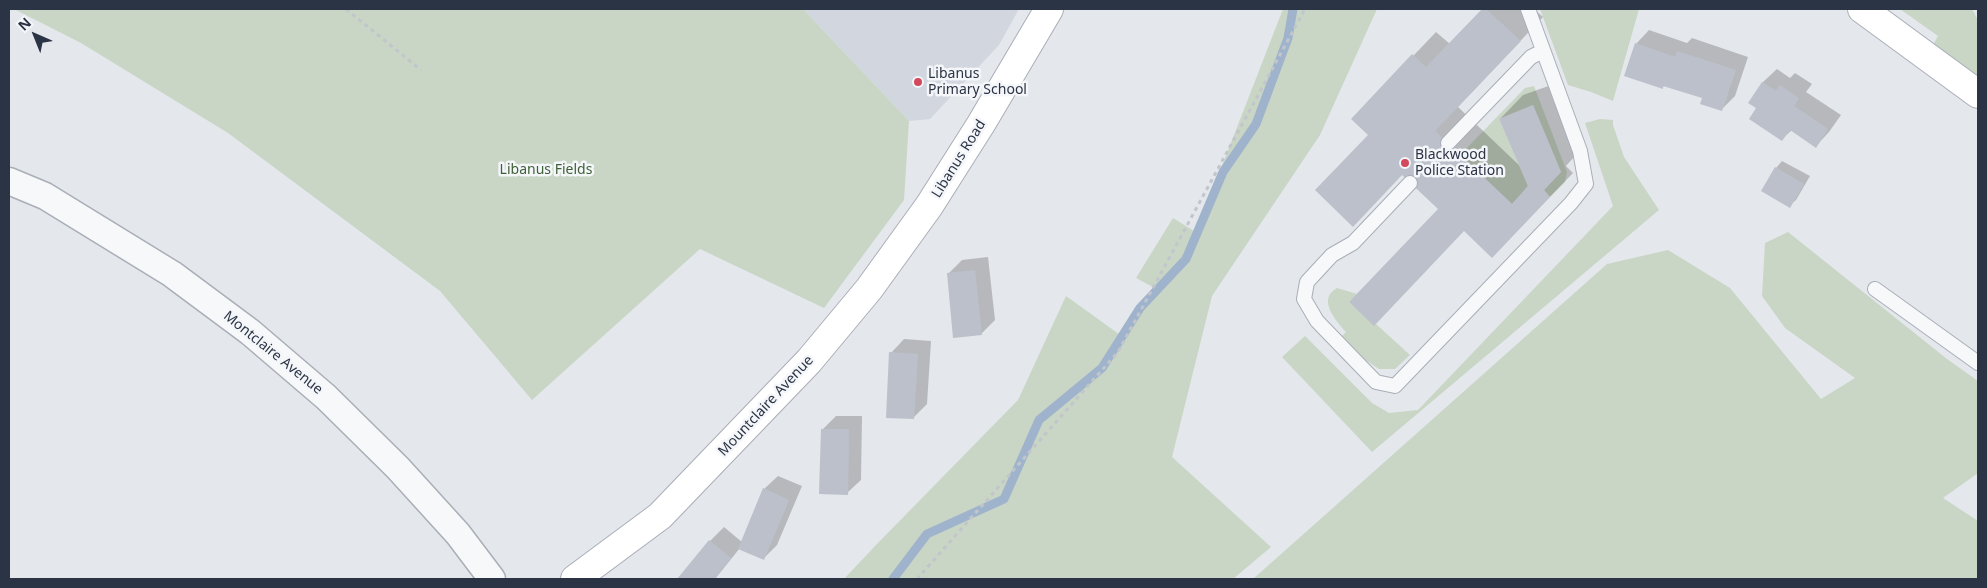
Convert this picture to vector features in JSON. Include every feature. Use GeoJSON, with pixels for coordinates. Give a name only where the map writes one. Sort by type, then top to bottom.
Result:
{"type":"FeatureCollection","features":[{"type":"Feature","properties":{"kind":"main road","name":"Libanus Road"},"geometry":{"type":"LineString","coordinates":[[929,206],[1050,9]]}},
{"type":"Feature","properties":{"kind":"main road"},"geometry":{"type":"LineString","coordinates":[[1862,9],[1978,94]]}},
{"type":"Feature","properties":{"kind":"main road","name":"Mountclaire Avenue"},"geometry":{"type":"LineString","coordinates":[[574,579],[660,516],[790,382],[869,289],[929,206]]}},
{"type":"Feature","properties":{"kind":"street","name":"Montclaire Avenue"},"geometry":{"type":"LineString","coordinates":[[9,181],[45,196],[172,274],[250,332],[326,397],[398,468],[458,534],[492,579]]}},
{"type":"Feature","properties":{"kind":"lane"},"geometry":{"type":"LineString","coordinates":[[1410,183],[1353,243],[1332,255],[1307,282],[1304,299],[1317,321],[1376,382],[1396,386],[1572,203],[1586,184],[1580,151],[1528,9]]}},
{"type":"Feature","properties":{"kind":"lane"},"geometry":{"type":"LineString","coordinates":[[1448,143],[1531,57],[1543,51]]}},
{"type":"Feature","properties":{"kind":"lane"},"geometry":{"type":"LineString","coordinates":[[1876,289],[1978,363]]}},
{"type":"Feature","properties":{"kind":"path"},"geometry":{"type":"LineString","coordinates":[[346,9],[421,70]]}},
{"type":"Feature","properties":{"kind":"path"},"geometry":{"type":"LineString","coordinates":[[917,579],[1118,352],[1305,9]]}},
{"type":"Feature","properties":{"kind":"shaded area","name":"Libanus Primary School"},"geometry":{"type":"Polygon","coordinates":[[[803,9],[1019,9],[999,45],[930,119],[909,121],[803,9]]]}},
{"type":"Feature","properties":{"kind":"green space","name":"Libanus Fields"},"geometry":{"type":"Polygon","coordinates":[[[14,9],[803,9],[909,121],[904,200],[824,308],[700,249],[532,400],[440,291],[228,133],[81,43],[14,9]]]}},
{"type":"Feature","properties":{"kind":"green space"},"geometry":{"type":"Polygon","coordinates":[[[1283,9],[1377,9],[1320,135],[1212,296],[1172,457],[1271,547],[1233,579],[844,579],[1018,400],[1066,296],[1123,337],[1153,287],[1136,278],[1173,218],[1194,231],[1213,189],[1283,9]]]}},
{"type":"Feature","properties":{"kind":"green space"},"geometry":{"type":"Polygon","coordinates":[[[1540,9],[1639,9],[1613,101],[1568,85],[1540,9]]]}},
{"type":"Feature","properties":{"kind":"green space"},"geometry":{"type":"Polygon","coordinates":[[[1900,9],[1972,9],[1978,20],[1978,77],[1933,45],[1938,36],[1900,9]]]}},
{"type":"Feature","properties":{"kind":"green space"},"geometry":{"type":"Polygon","coordinates":[[[1534,86],[1567,172],[1565,182],[1550,197],[1544,190],[1561,172],[1533,105],[1499,119],[1528,186],[1512,204],[1460,155],[1525,88],[1534,86]]]}},
{"type":"Feature","properties":{"kind":"green space"},"geometry":{"type":"Polygon","coordinates":[[[1600,119],[1613,120],[1624,157],[1659,210],[1372,452],[1282,357],[1305,336],[1372,403],[1389,413],[1418,410],[1613,206],[1585,123],[1600,119]]]}},
{"type":"Feature","properties":{"kind":"green space"},"geometry":{"type":"Polygon","coordinates":[[[1788,232],[1947,359],[1978,381],[1978,473],[1943,498],[1978,521],[1978,579],[1253,579],[1607,264],[1668,250],[1730,288],[1821,399],[1855,378],[1785,328],[1762,296],[1765,243],[1788,232]]]}},
{"type":"Feature","properties":{"kind":"green space"},"geometry":{"type":"Polygon","coordinates":[[[1337,288],[1357,294],[1349,302],[1410,355],[1395,369],[1379,369],[1364,359],[1342,336],[1346,332],[1333,316],[1328,304],[1328,298],[1337,288]]]}},
{"type":"Feature","properties":{"kind":"building","name":"Blackwood Police Station"},"geometry":{"type":"Polygon","coordinates":[[[1482,9],[1486,9],[1521,41],[1435,131],[1512,204],[1528,186],[1499,119],[1533,105],[1561,172],[1544,190],[1550,197],[1492,258],[1464,231],[1374,326],[1349,302],[1438,209],[1402,175],[1353,227],[1315,190],[1368,135],[1351,119],[1412,54],[1426,67],[1482,9]]]}},
{"type":"Feature","properties":{"kind":"building"},"geometry":{"type":"Polygon","coordinates":[[[1635,43],[1675,57],[1677,51],[1736,70],[1722,111],[1700,104],[1702,98],[1663,86],[1663,89],[1624,76],[1635,43]]]}},
{"type":"Feature","properties":{"kind":"building"},"geometry":{"type":"Polygon","coordinates":[[[1762,82],[1776,91],[1780,85],[1799,98],[1794,106],[1828,129],[1816,148],[1790,130],[1782,141],[1749,119],[1756,108],[1748,103],[1762,82]]]}},
{"type":"Feature","properties":{"kind":"building"},"geometry":{"type":"Polygon","coordinates":[[[1775,167],[1804,184],[1790,208],[1761,191],[1775,167]]]}},
{"type":"Feature","properties":{"kind":"building"},"geometry":{"type":"Polygon","coordinates":[[[975,270],[982,335],[953,338],[947,273],[975,270]]]}},
{"type":"Feature","properties":{"kind":"building"},"geometry":{"type":"Polygon","coordinates":[[[889,352],[918,354],[914,419],[886,418],[889,352]]]}},
{"type":"Feature","properties":{"kind":"building"},"geometry":{"type":"Polygon","coordinates":[[[821,429],[849,429],[848,495],[819,494],[821,429]]]}},
{"type":"Feature","properties":{"kind":"building"},"geometry":{"type":"Polygon","coordinates":[[[763,488],[789,500],[764,560],[738,549],[763,488]]]}},
{"type":"Feature","properties":{"kind":"building"},"geometry":{"type":"Polygon","coordinates":[[[709,540],[731,558],[714,579],[677,579],[709,540]]]}},
{"type":"Feature","properties":{"kind":"waterway"},"geometry":{"type":"LineString","coordinates":[[893,579],[927,534],[1004,499],[1039,420],[1102,368],[1140,308],[1186,259],[1223,172],[1256,124],[1288,38],[1293,9]]}},
{"type":"Feature","properties":{"kind":"place","name":"Libanus Primary School"},"geometry":{"type":"Point","coordinates":[918,82]}},
{"type":"Feature","properties":{"kind":"place","name":"Blackwood Police Station"},"geometry":{"type":"Point","coordinates":[1405,163]}}]}
